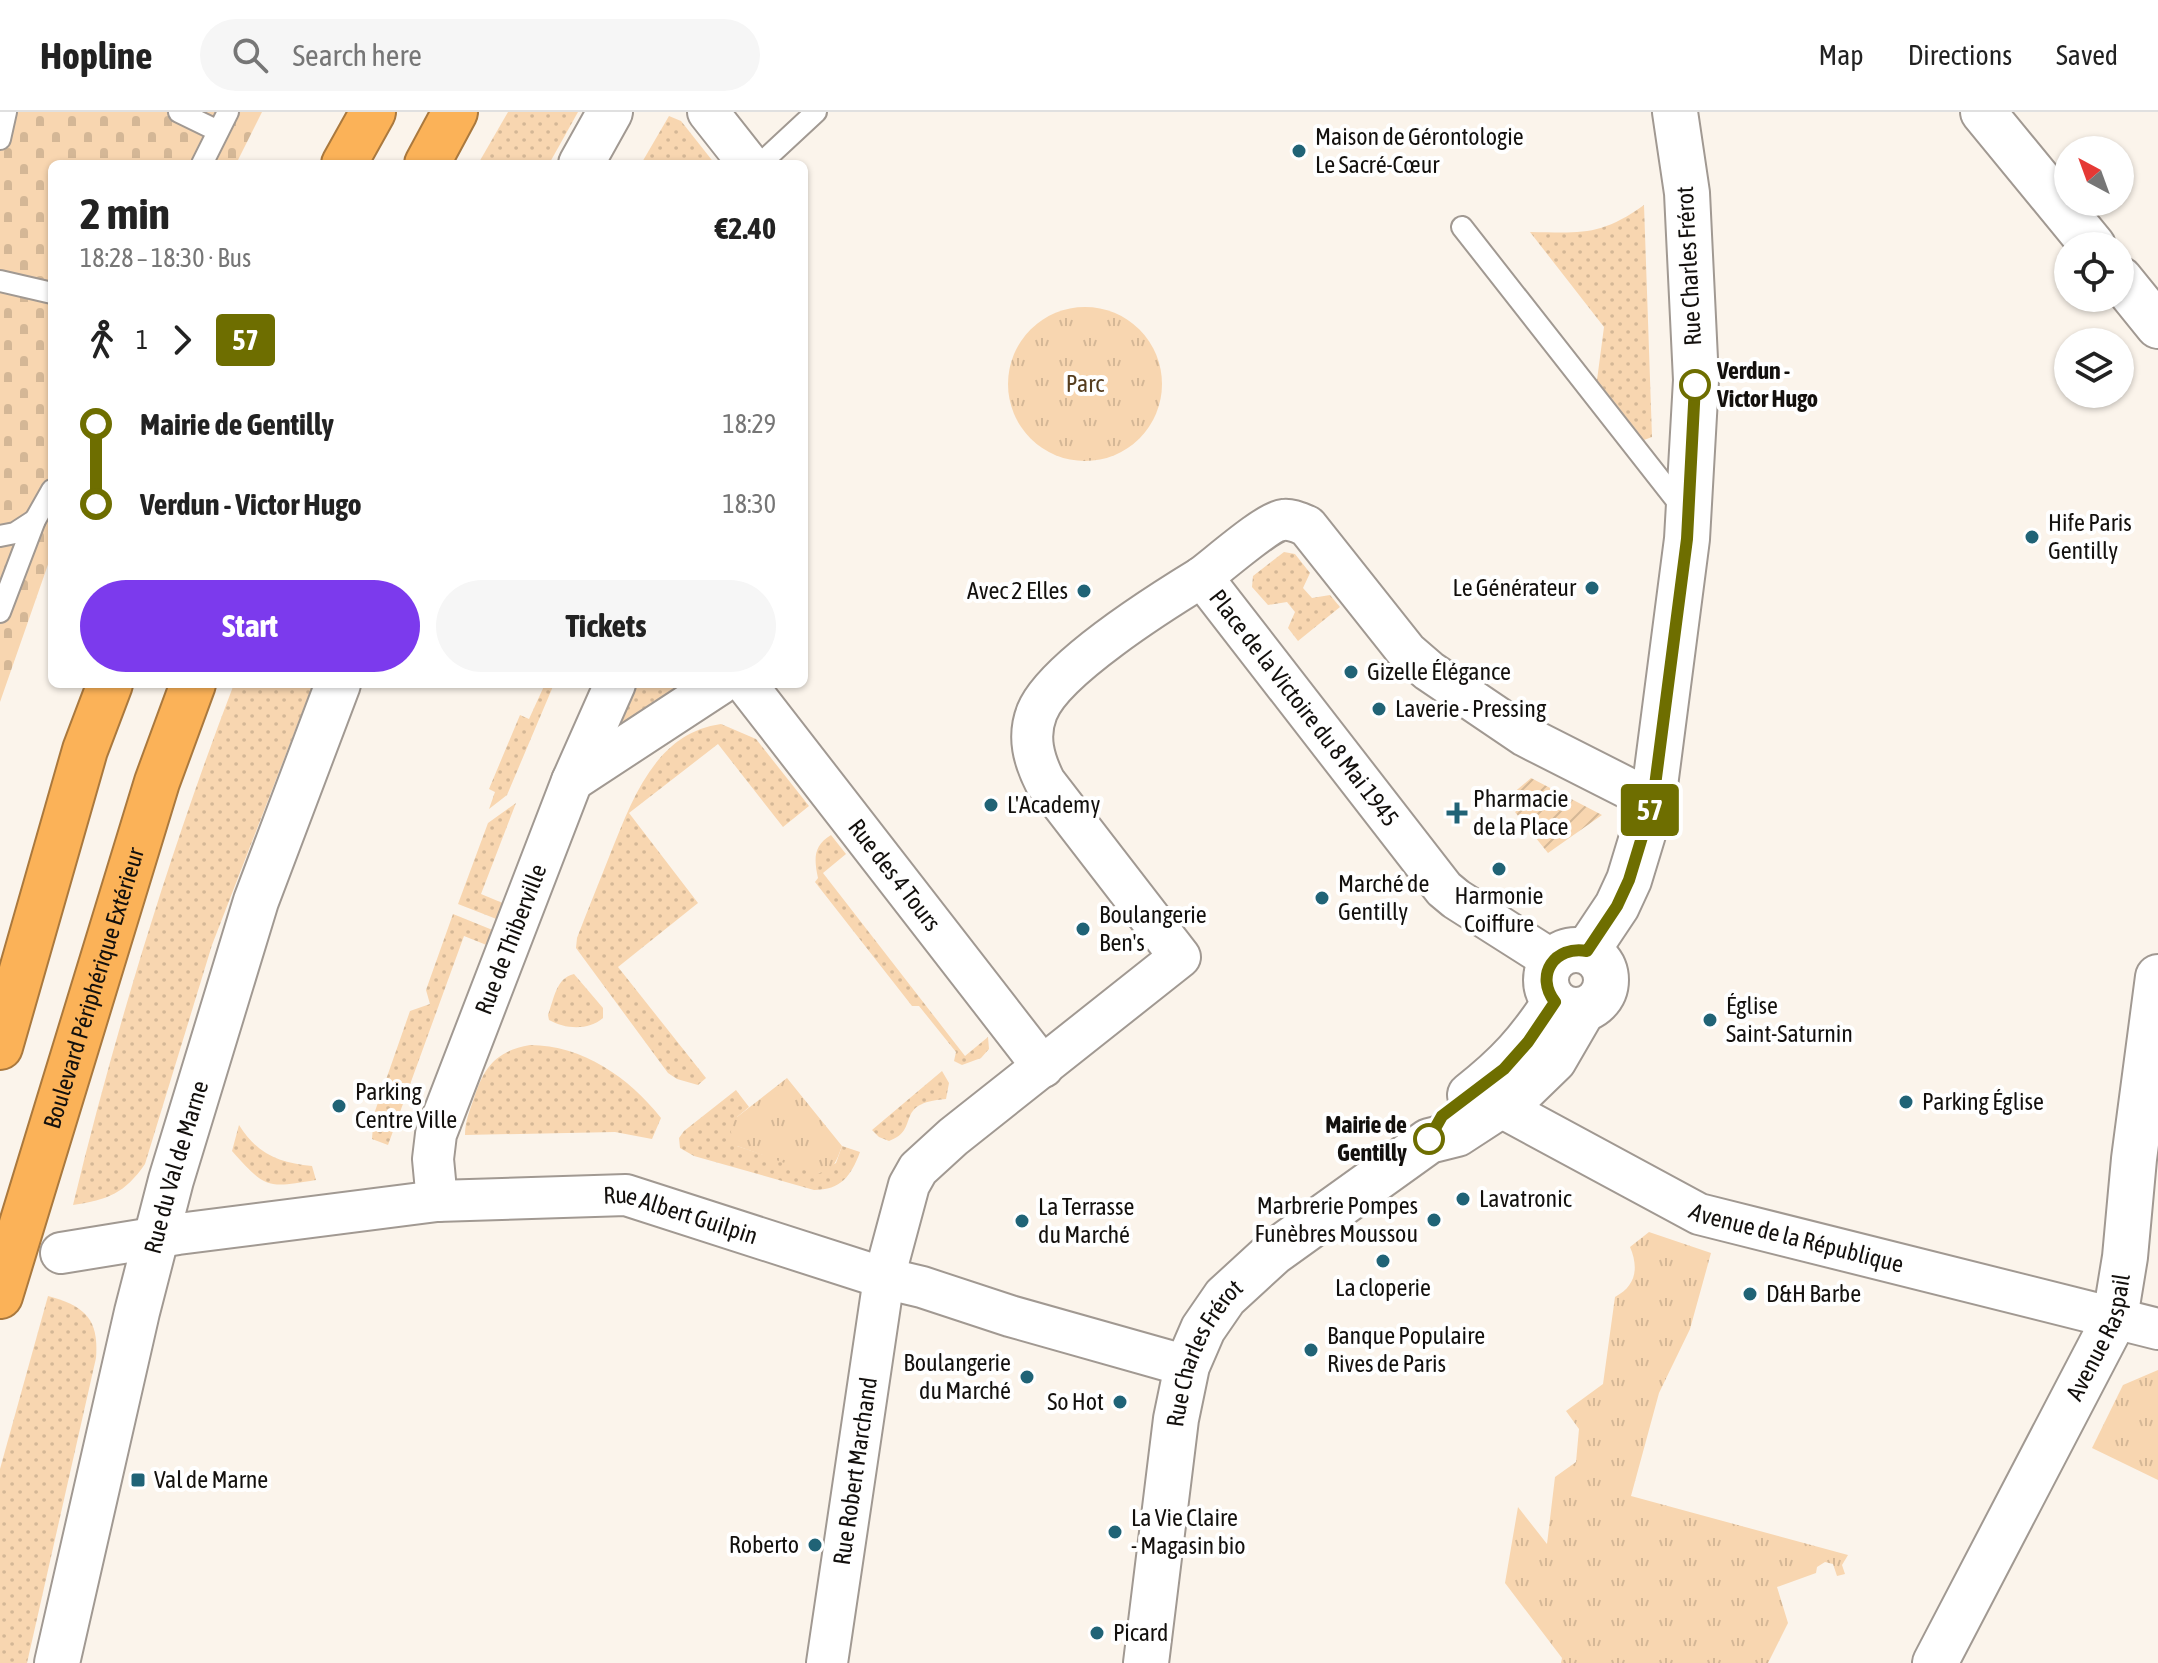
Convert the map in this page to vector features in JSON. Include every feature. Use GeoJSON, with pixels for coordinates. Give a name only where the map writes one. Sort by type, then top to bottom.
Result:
{"type":"FeatureCollection","features":[{"type":"Feature","properties":{"kind":"highway"},"geometry":{"type":"LineString","coordinates":[[346,160],[373,112]]}},
{"type":"Feature","properties":{"kind":"highway"},"geometry":{"type":"LineString","coordinates":[[429,160],[455,112]]}},
{"type":"Feature","properties":{"kind":"highway"},"geometry":{"type":"LineString","coordinates":[[0,1047],[85,750],[108,688]]}},
{"type":"Feature","properties":{"kind":"highway","name":"Boulevard Périphérique Extérieur"},"geometry":{"type":"LineString","coordinates":[[0,1296],[157,782],[192,688]]}},
{"type":"Feature","properties":{"kind":"main road"},"geometry":{"type":"LineString","coordinates":[[583,160],[610,112]]}},
{"type":"Feature","properties":{"kind":"main road","name":"Rue Charles Frérot"},"geometry":{"type":"LineString","coordinates":[[1429,1141],[1442,1116],[1504,1069],[1528,1042],[1569,981],[1617,906],[1629,880],[1653,801],[1689,516],[1696,380],[1687,193],[1675,112]]}},
{"type":"Feature","properties":{"kind":"main road"},"geometry":{"type":"LineString","coordinates":[[1983,112],[2082,232]]}},
{"type":"Feature","properties":{"kind":"main road"},"geometry":{"type":"LineString","coordinates":[[2134,296],[2158,326]]}},
{"type":"Feature","properties":{"kind":"main road","name":"Rue du Val de Marne"},"geometry":{"type":"LineString","coordinates":[[57,1663],[171,1180],[256,901],[336,688]]}},
{"type":"Feature","properties":{"kind":"main road","name":"Avenue Raspail"},"geometry":{"type":"LineString","coordinates":[[1935,1663],[2115,1318],[2158,977]]}},
{"type":"Feature","properties":{"kind":"main road","name":"Rue Charles Frérot"},"geometry":{"type":"LineString","coordinates":[[1146,1663],[1176,1419],[1187,1366],[1203,1329],[1225,1297],[1273,1253],[1429,1141],[1457,1134],[1520,1093],[1554,1060],[1569,981]]}},
{"type":"Feature","properties":{"kind":"street"},"geometry":{"type":"LineString","coordinates":[[708,112],[746,160]]}},
{"type":"Feature","properties":{"kind":"street"},"geometry":{"type":"LineString","coordinates":[[1202,577],[1281,519],[1307,526],[1407,652],[1429,671],[1525,736],[1653,801]]}},
{"type":"Feature","properties":{"kind":"street","name":"Place de la Victoire du 8 Mai 1945"},"geometry":{"type":"LineString","coordinates":[[884,1278],[909,1185],[918,1169],[953,1137],[1180,957],[1045,782],[1033,751],[1032,732],[1036,713],[1046,695],[1062,678],[1154,607],[1202,577],[1444,889],[1569,981]]}},
{"type":"Feature","properties":{"kind":"street","name":"Rue de Thiberville"},"geometry":{"type":"LineString","coordinates":[[437,1201],[433,1159],[436,1134],[572,781],[613,688]]}},
{"type":"Feature","properties":{"kind":"street"},"geometry":{"type":"LineString","coordinates":[[572,781],[714,688]]}},
{"type":"Feature","properties":{"kind":"street","name":"Rue des 4 Tours"},"geometry":{"type":"LineString","coordinates":[[749,688],[1043,1067]]}},
{"type":"Feature","properties":{"kind":"street","name":"Avenue de la République"},"geometry":{"type":"LineString","coordinates":[[1499,1106],[1699,1214],[2158,1329]]}},
{"type":"Feature","properties":{"kind":"street","name":"Rue Albert Guilpin"},"geometry":{"type":"LineString","coordinates":[[61,1253],[156,1237],[437,1201],[626,1195],[884,1278],[1187,1366]]}},
{"type":"Feature","properties":{"kind":"street","name":"Rue Robert Marchand"},"geometry":{"type":"LineString","coordinates":[[827,1663],[884,1278]]}},
{"type":"Feature","properties":{"kind":"lane"},"geometry":{"type":"LineString","coordinates":[[0,139],[6,112]]}},
{"type":"Feature","properties":{"kind":"lane"},"geometry":{"type":"LineString","coordinates":[[179,112],[218,131]]}},
{"type":"Feature","properties":{"kind":"lane"},"geometry":{"type":"LineString","coordinates":[[204,160],[228,112]]}},
{"type":"Feature","properties":{"kind":"lane"},"geometry":{"type":"LineString","coordinates":[[764,160],[816,112]]}},
{"type":"Feature","properties":{"kind":"lane"},"geometry":{"type":"LineString","coordinates":[[1462,227],[1689,516]]}},
{"type":"Feature","properties":{"kind":"lane"},"geometry":{"type":"LineString","coordinates":[[0,281],[48,292]]}},
{"type":"Feature","properties":{"kind":"lane"},"geometry":{"type":"LineString","coordinates":[[0,612],[35,520],[48,497]]}},
{"type":"Feature","properties":{"kind":"lane"},"geometry":{"type":"LineString","coordinates":[[0,536],[15,533],[35,520]]}},
{"type":"Feature","properties":{"kind":"green space"},"geometry":{"type":"Polygon","coordinates":[[[0,112],[262,112],[238,160],[48,160],[48,564],[0,702],[0,112]]]}},
{"type":"Feature","properties":{"kind":"green space"},"geometry":{"type":"Polygon","coordinates":[[[508,112],[578,112],[551,160],[480,160],[508,112]]]}},
{"type":"Feature","properties":{"kind":"green space"},"geometry":{"type":"Polygon","coordinates":[[[669,116],[681,121],[712,160],[643,160],[669,116]]]}},
{"type":"Feature","properties":{"kind":"green space"},"geometry":{"type":"Polygon","coordinates":[[[1644,205],[1652,437],[1644,440],[1597,380],[1604,327],[1530,232],[1590,230],[1615,222],[1644,205]]]}},
{"type":"Feature","properties":{"kind":"green space","name":"Parc"},"geometry":{"type":"Polygon","coordinates":[[[1085,307],[1114,313],[1139,330],[1156,355],[1162,384],[1156,413],[1139,438],[1114,455],[1085,461],[1056,455],[1031,438],[1014,413],[1008,384],[1014,355],[1031,330],[1056,313],[1085,307]]]}},
{"type":"Feature","properties":{"kind":"green space"},"geometry":{"type":"Polygon","coordinates":[[[1284,552],[1295,554],[1310,573],[1303,588],[1312,598],[1330,595],[1340,607],[1298,641],[1288,628],[1295,612],[1287,602],[1268,605],[1252,587],[1253,576],[1284,552]]]}},
{"type":"Feature","properties":{"kind":"green space"},"geometry":{"type":"Polygon","coordinates":[[[233,688],[311,688],[212,945],[145,1164],[115,1194],[73,1205],[145,942],[233,688]]]}},
{"type":"Feature","properties":{"kind":"green space"},"geometry":{"type":"Polygon","coordinates":[[[543,688],[552,688],[507,795],[489,809],[495,792],[489,789],[520,715],[529,719],[543,688]]]}},
{"type":"Feature","properties":{"kind":"green space"},"geometry":{"type":"Polygon","coordinates":[[[633,688],[690,688],[619,733],[618,723],[633,688]]]}},
{"type":"Feature","properties":{"kind":"green space"},"geometry":{"type":"Polygon","coordinates":[[[721,724],[756,739],[809,806],[783,827],[718,744],[629,813],[698,903],[618,967],[706,1078],[698,1085],[668,1073],[576,948],[577,938],[619,831],[650,771],[679,740],[721,724]]]}},
{"type":"Feature","properties":{"kind":"green space"},"geometry":{"type":"Polygon","coordinates":[[[1531,778],[1602,815],[1548,853],[1515,812],[1521,807],[1512,794],[1531,778]]]}},
{"type":"Feature","properties":{"kind":"green space"},"geometry":{"type":"Polygon","coordinates":[[[516,803],[481,894],[505,904],[499,920],[458,904],[488,823],[516,803]]]}},
{"type":"Feature","properties":{"kind":"green space"},"geometry":{"type":"Polygon","coordinates":[[[831,835],[846,854],[823,873],[965,1056],[988,1037],[989,1049],[981,1058],[962,1065],[954,1061],[956,1052],[919,1006],[912,1006],[815,882],[818,878],[818,848],[831,835]]]}},
{"type":"Feature","properties":{"kind":"green space"},"geometry":{"type":"Polygon","coordinates":[[[453,914],[495,931],[489,946],[464,936],[388,1145],[372,1139],[374,1114],[410,1011],[430,1004],[426,990],[453,914]]]}},
{"type":"Feature","properties":{"kind":"green space"},"geometry":{"type":"Polygon","coordinates":[[[574,974],[603,1008],[603,1018],[584,1027],[562,1025],[549,1020],[548,1015],[559,985],[574,974]]]}},
{"type":"Feature","properties":{"kind":"green space"},"geometry":{"type":"Polygon","coordinates":[[[530,1045],[568,1051],[620,1077],[661,1118],[652,1139],[615,1132],[465,1135],[469,1111],[487,1069],[508,1051],[530,1045]]]}},
{"type":"Feature","properties":{"kind":"green space"},"geometry":{"type":"Polygon","coordinates":[[[942,1071],[949,1083],[946,1099],[919,1106],[899,1136],[889,1141],[872,1130],[942,1071]]]}},
{"type":"Feature","properties":{"kind":"green space"},"geometry":{"type":"Polygon","coordinates":[[[787,1078],[842,1146],[835,1162],[820,1173],[737,1146],[732,1139],[734,1120],[787,1078]]]}},
{"type":"Feature","properties":{"kind":"green space"},"geometry":{"type":"Polygon","coordinates":[[[736,1090],[749,1107],[737,1117],[737,1146],[819,1173],[836,1163],[842,1146],[860,1152],[849,1175],[831,1187],[814,1190],[694,1156],[680,1148],[679,1138],[684,1131],[736,1090]]]}},
{"type":"Feature","properties":{"kind":"green space"},"geometry":{"type":"Polygon","coordinates":[[[239,1125],[261,1150],[279,1159],[312,1166],[316,1180],[277,1184],[261,1179],[232,1151],[239,1125]]]}},
{"type":"Feature","properties":{"kind":"green space"},"geometry":{"type":"Polygon","coordinates":[[[1649,1232],[1711,1253],[1690,1329],[1659,1393],[1631,1496],[1848,1555],[1842,1565],[1845,1574],[1837,1576],[1833,1564],[1825,1562],[1817,1567],[1816,1573],[1777,1587],[1788,1623],[1768,1663],[1561,1663],[1562,1658],[1505,1583],[1518,1507],[1547,1544],[1555,1477],[1576,1462],[1579,1429],[1566,1411],[1603,1384],[1615,1297],[1627,1288],[1634,1276],[1630,1247],[1649,1232]]]}},
{"type":"Feature","properties":{"kind":"green space"},"geometry":{"type":"Polygon","coordinates":[[[48,1296],[72,1304],[87,1316],[95,1333],[96,1358],[27,1663],[0,1663],[0,1469],[48,1296]]]}},
{"type":"Feature","properties":{"kind":"green space"},"geometry":{"type":"Polygon","coordinates":[[[2158,1370],[2158,1480],[2092,1448],[2123,1385],[2158,1370]]]}},
{"type":"Feature","properties":{"kind":"bus line","name":"57"},"geometry":{"type":"LineString","coordinates":[[1429,1139],[1442,1116],[1504,1069],[1528,1042],[1555,1002],[1546,987],[1552,960],[1569,950],[1587,951],[1617,906],[1629,880],[1653,801],[1687,539],[1695,385]]}},
{"type":"Feature","properties":{"kind":"place","name":"Maison de Gérontologie Le Sacré-Cœur"},"geometry":{"type":"Point","coordinates":[1299,151]}},
{"type":"Feature","properties":{"kind":"place","name":"Verdun - Victor Hugo"},"geometry":{"type":"Point","coordinates":[1695,385]}},
{"type":"Feature","properties":{"kind":"place","name":"Hife Paris Gentilly"},"geometry":{"type":"Point","coordinates":[2032,537]}},
{"type":"Feature","properties":{"kind":"place","name":"Le Générateur"},"geometry":{"type":"Point","coordinates":[1592,588]}},
{"type":"Feature","properties":{"kind":"place","name":"Avec 2 Elles"},"geometry":{"type":"Point","coordinates":[1084,591]}},
{"type":"Feature","properties":{"kind":"place","name":"Gizelle Élégance"},"geometry":{"type":"Point","coordinates":[1351,672]}},
{"type":"Feature","properties":{"kind":"place","name":"Laverie - Pressing"},"geometry":{"type":"Point","coordinates":[1379,709]}},
{"type":"Feature","properties":{"kind":"place","name":"L'Academy"},"geometry":{"type":"Point","coordinates":[991,805]}},
{"type":"Feature","properties":{"kind":"place","name":"Pharmacie de la Place"},"geometry":{"type":"Point","coordinates":[1457,813]}},
{"type":"Feature","properties":{"kind":"place","name":"Harmonie Coiffure"},"geometry":{"type":"Point","coordinates":[1499,869]}},
{"type":"Feature","properties":{"kind":"place","name":"Marché de Gentilly"},"geometry":{"type":"Point","coordinates":[1322,898]}},
{"type":"Feature","properties":{"kind":"place","name":"Boulangerie Ben's"},"geometry":{"type":"Point","coordinates":[1083,929]}},
{"type":"Feature","properties":{"kind":"place","name":"Église Saint-Saturnin"},"geometry":{"type":"Point","coordinates":[1710,1020]}},
{"type":"Feature","properties":{"kind":"place","name":"Parking Église"},"geometry":{"type":"Point","coordinates":[1906,1102]}},
{"type":"Feature","properties":{"kind":"place","name":"Parking Centre Ville"},"geometry":{"type":"Point","coordinates":[339,1106]}},
{"type":"Feature","properties":{"kind":"place","name":"Mairie de Gentilly"},"geometry":{"type":"Point","coordinates":[1429,1139]}},
{"type":"Feature","properties":{"kind":"place","name":"Lavatronic"},"geometry":{"type":"Point","coordinates":[1463,1199]}},
{"type":"Feature","properties":{"kind":"place","name":"Marbrerie Pompes Funèbres Moussou"},"geometry":{"type":"Point","coordinates":[1434,1220]}},
{"type":"Feature","properties":{"kind":"place","name":"La Terrasse du Marché"},"geometry":{"type":"Point","coordinates":[1022,1221]}},
{"type":"Feature","properties":{"kind":"place","name":"La cloperie"},"geometry":{"type":"Point","coordinates":[1383,1261]}},
{"type":"Feature","properties":{"kind":"place","name":"D&H Barbe"},"geometry":{"type":"Point","coordinates":[1750,1294]}},
{"type":"Feature","properties":{"kind":"place","name":"Banque Populaire Rives de Paris"},"geometry":{"type":"Point","coordinates":[1311,1350]}},
{"type":"Feature","properties":{"kind":"place","name":"Boulangerie du Marché"},"geometry":{"type":"Point","coordinates":[1027,1377]}},
{"type":"Feature","properties":{"kind":"place","name":"So Hot"},"geometry":{"type":"Point","coordinates":[1120,1402]}},
{"type":"Feature","properties":{"kind":"place","name":"Val de Marne"},"geometry":{"type":"Point","coordinates":[138,1480]}},
{"type":"Feature","properties":{"kind":"place","name":"La Vie Claire - Magasin bio"},"geometry":{"type":"Point","coordinates":[1115,1532]}},
{"type":"Feature","properties":{"kind":"place","name":"Roberto"},"geometry":{"type":"Point","coordinates":[815,1545]}},
{"type":"Feature","properties":{"kind":"place","name":"Picard"},"geometry":{"type":"Point","coordinates":[1097,1633]}}]}
